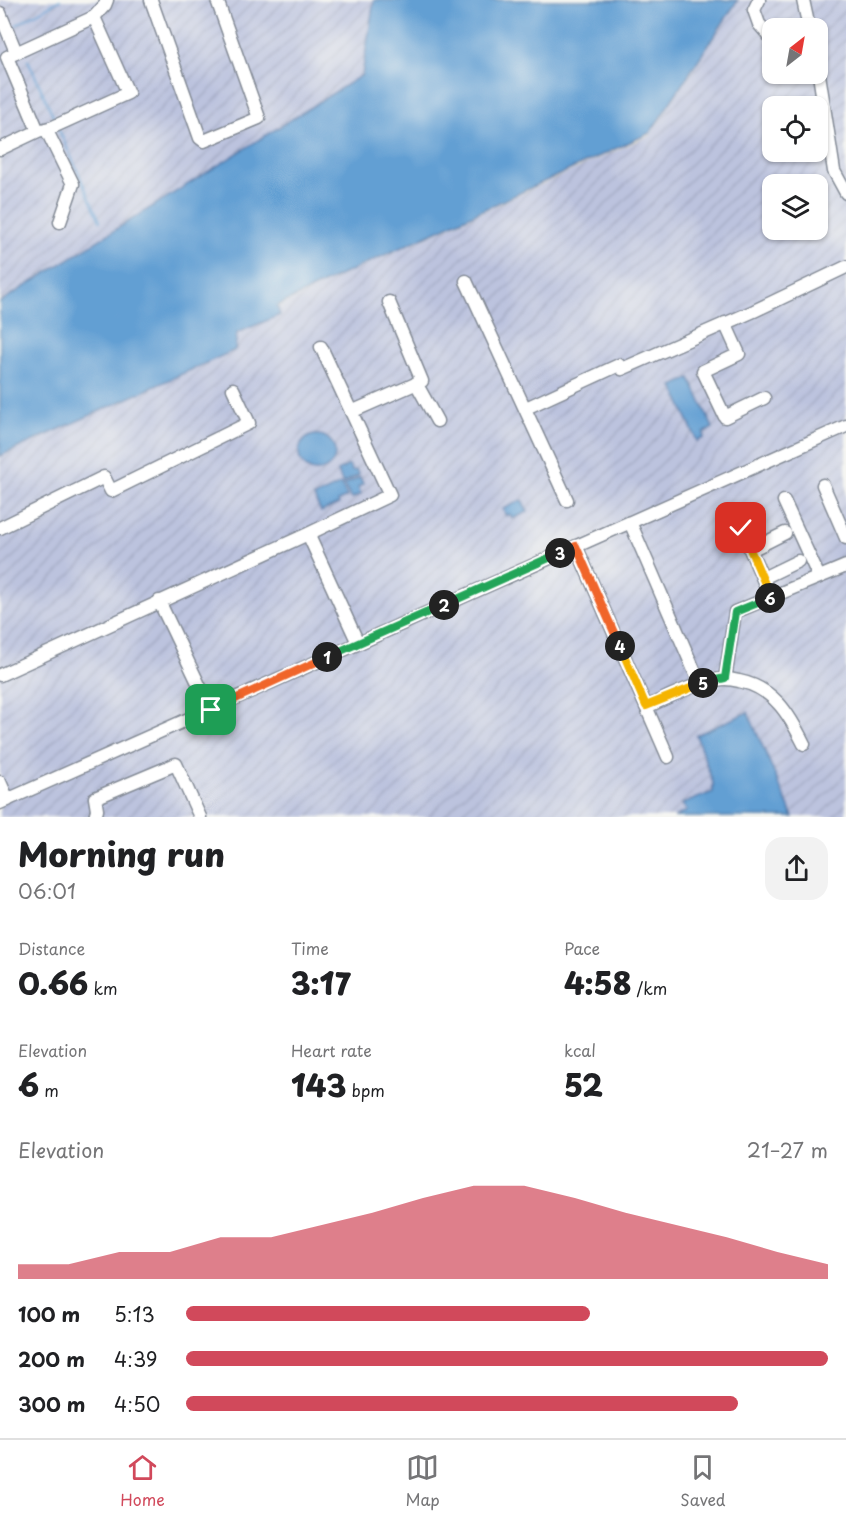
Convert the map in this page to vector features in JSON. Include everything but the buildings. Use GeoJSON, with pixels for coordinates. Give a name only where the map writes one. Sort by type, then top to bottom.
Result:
{"type":"FeatureCollection","features":[{"type":"Feature","properties":{"kind":"lane"},"geometry":{"type":"LineString","coordinates":[[7,56],[94,17],[107,0]]}},
{"type":"Feature","properties":{"kind":"lane"},"geometry":{"type":"LineString","coordinates":[[151,0],[200,138],[204,141],[259,118],[217,0]]}},
{"type":"Feature","properties":{"kind":"lane"},"geometry":{"type":"LineString","coordinates":[[759,0],[754,10],[762,27]]}},
{"type":"Feature","properties":{"kind":"lane"},"geometry":{"type":"LineString","coordinates":[[803,0],[807,18]]}},
{"type":"Feature","properties":{"kind":"lane"},"geometry":{"type":"LineString","coordinates":[[0,13],[7,56],[50,127],[73,184],[60,222]]}},
{"type":"Feature","properties":{"kind":"lane"},"geometry":{"type":"LineString","coordinates":[[0,149],[128,93],[94,17]]}},
{"type":"Feature","properties":{"kind":"lane"},"geometry":{"type":"LineString","coordinates":[[820,84],[834,171],[845,189]]}},
{"type":"Feature","properties":{"kind":"lane"},"geometry":{"type":"LineString","coordinates":[[526,408],[619,365],[622,369],[846,267]]}},
{"type":"Feature","properties":{"kind":"lane"},"geometry":{"type":"LineString","coordinates":[[466,281],[567,500]]}},
{"type":"Feature","properties":{"kind":"lane"},"geometry":{"type":"LineString","coordinates":[[351,412],[422,381],[389,302]]}},
{"type":"Feature","properties":{"kind":"lane"},"geometry":{"type":"LineString","coordinates":[[725,323],[739,354],[703,371],[725,417],[764,398]]}},
{"type":"Feature","properties":{"kind":"lane"},"geometry":{"type":"LineString","coordinates":[[0,675],[390,495],[321,347]]}},
{"type":"Feature","properties":{"kind":"lane"},"geometry":{"type":"LineString","coordinates":[[416,383],[437,421]]}},
{"type":"Feature","properties":{"kind":"lane"},"geometry":{"type":"LineString","coordinates":[[0,528],[104,477],[111,491],[249,423],[233,389]]}},
{"type":"Feature","properties":{"kind":"lane"},"geometry":{"type":"LineString","coordinates":[[0,782],[4,801],[846,426]]}},
{"type":"Feature","properties":{"kind":"lane"},"geometry":{"type":"LineString","coordinates":[[823,485],[846,538]]}},
{"type":"Feature","properties":{"kind":"lane"},"geometry":{"type":"LineString","coordinates":[[784,501],[819,578]]}},
{"type":"Feature","properties":{"kind":"lane"},"geometry":{"type":"LineString","coordinates":[[630,522],[700,684]]}},
{"type":"Feature","properties":{"kind":"lane"},"geometry":{"type":"LineString","coordinates":[[741,528],[771,598]]}},
{"type":"Feature","properties":{"kind":"lane"},"geometry":{"type":"LineString","coordinates":[[751,550],[785,533]]}},
{"type":"Feature","properties":{"kind":"lane"},"geometry":{"type":"LineString","coordinates":[[308,534],[358,644]]}},
{"type":"Feature","properties":{"kind":"lane"},"geometry":{"type":"LineString","coordinates":[[576,546],[668,757]]}},
{"type":"Feature","properties":{"kind":"lane"},"geometry":{"type":"LineString","coordinates":[[763,578],[798,561]]}},
{"type":"Feature","properties":{"kind":"lane"},"geometry":{"type":"LineString","coordinates":[[725,678],[735,612],[846,566]]}},
{"type":"Feature","properties":{"kind":"lane"},"geometry":{"type":"LineString","coordinates":[[159,601],[211,710]]}},
{"type":"Feature","properties":{"kind":"lane"},"geometry":{"type":"LineString","coordinates":[[646,706],[700,684],[725,678],[746,682],[767,692],[780,705],[792,719],[804,744]]}},
{"type":"Feature","properties":{"kind":"lane"},"geometry":{"type":"LineString","coordinates":[[95,817],[97,810],[94,798],[176,764],[200,817]]}},
{"type":"Feature","properties":{"kind":"shaded area"},"geometry":{"type":"Polygon","coordinates":[[[0,0],[374,0],[361,76],[0,301],[0,0]]]}},
{"type":"Feature","properties":{"kind":"shaded area"},"geometry":{"type":"Polygon","coordinates":[[[739,0],[846,0],[846,817],[793,817],[747,712],[696,735],[713,783],[713,792],[682,804],[687,811],[674,817],[0,817],[0,457],[235,350],[237,334],[280,315],[278,307],[650,135],[739,0]]]}},
{"type":"Feature","properties":{"kind":"water"},"geometry":{"type":"Polygon","coordinates":[[[374,0],[738,0],[650,133],[277,306],[280,315],[237,333],[235,350],[0,456],[0,302],[362,75],[374,0]]]}},
{"type":"Feature","properties":{"kind":"water"},"geometry":{"type":"Polygon","coordinates":[[[690,378],[713,428],[704,433],[704,438],[697,441],[673,386],[690,378]]]}},
{"type":"Feature","properties":{"kind":"water"},"geometry":{"type":"Polygon","coordinates":[[[317,435],[330,440],[335,453],[330,466],[317,471],[304,466],[299,453],[304,440],[317,435]]]}},
{"type":"Feature","properties":{"kind":"water"},"geometry":{"type":"Polygon","coordinates":[[[349,465],[352,471],[356,470],[359,475],[343,483],[337,471],[349,465]]]}},
{"type":"Feature","properties":{"kind":"water"},"geometry":{"type":"Polygon","coordinates":[[[360,477],[363,484],[358,487],[361,494],[351,499],[344,485],[360,477]]]}},
{"type":"Feature","properties":{"kind":"water"},"geometry":{"type":"Polygon","coordinates":[[[341,484],[347,497],[338,501],[339,504],[321,512],[314,497],[341,484]]]}},
{"type":"Feature","properties":{"kind":"water"},"geometry":{"type":"Polygon","coordinates":[[[522,500],[528,512],[512,519],[510,514],[506,516],[503,509],[522,500]]]}},
{"type":"Feature","properties":{"kind":"water"},"geometry":{"type":"Polygon","coordinates":[[[748,712],[793,817],[674,817],[687,811],[682,804],[713,792],[713,783],[696,735],[748,712]]]}},
{"type":"Feature","properties":{"kind":"waterway"},"geometry":{"type":"LineString","coordinates":[[16,25],[60,0]]}},
{"type":"Feature","properties":{"kind":"waterway"},"geometry":{"type":"LineString","coordinates":[[28,60],[55,120]]}},
{"type":"Feature","properties":{"kind":"waterway"},"geometry":{"type":"LineString","coordinates":[[58,128],[100,221]]}},
{"type":"Feature","properties":{"kind":"route"},"geometry":{"type":"LineString","coordinates":[[211,710],[576,546],[646,706],[700,684],[725,678],[735,612],[771,598],[741,528]]}}]}
